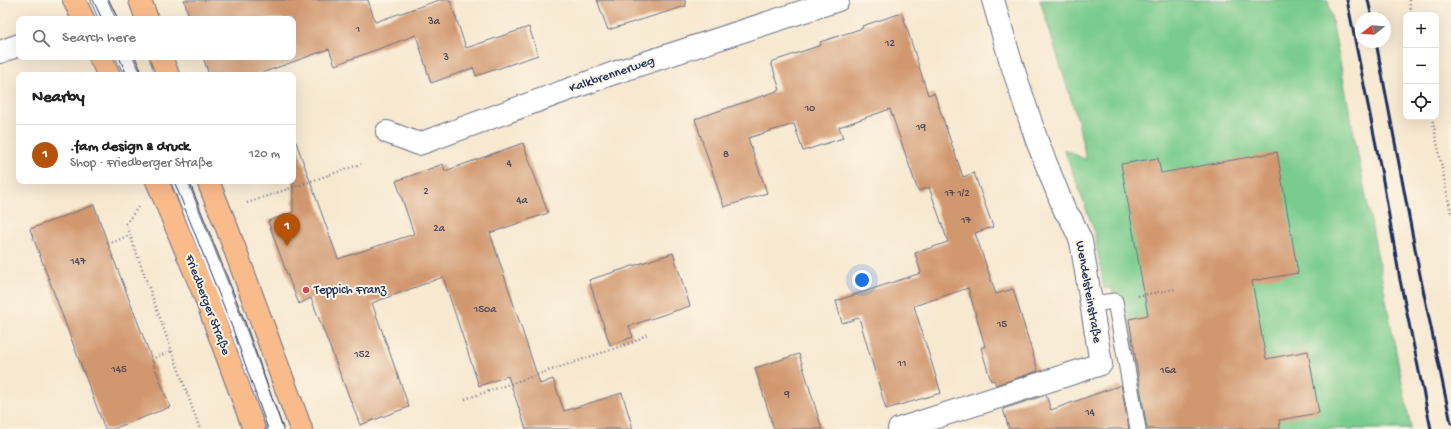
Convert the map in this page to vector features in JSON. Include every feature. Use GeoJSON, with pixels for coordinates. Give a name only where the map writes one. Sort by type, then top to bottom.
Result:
{"type":"FeatureCollection","features":[{"type":"Feature","properties":{"kind":"main road"},"geometry":{"type":"LineString","coordinates":[[74,0],[82,16]]}},
{"type":"Feature","properties":{"kind":"main road"},"geometry":{"type":"LineString","coordinates":[[140,0],[146,16]]}},
{"type":"Feature","properties":{"kind":"main road"},"geometry":{"type":"LineString","coordinates":[[102,60],[108,72]]}},
{"type":"Feature","properties":{"kind":"main road"},"geometry":{"type":"LineString","coordinates":[[162,60],[167,72]]}},
{"type":"Feature","properties":{"kind":"main road","name":"Friedberger Straße"},"geometry":{"type":"LineString","coordinates":[[158,184],[205,296],[254,429]]}},
{"type":"Feature","properties":{"kind":"main road"},"geometry":{"type":"LineString","coordinates":[[209,184],[227,228],[301,429]]}},
{"type":"Feature","properties":{"kind":"street","name":"Kalkbrennerweg"},"geometry":{"type":"LineString","coordinates":[[387,132],[419,144],[614,73],[838,0]]}},
{"type":"Feature","properties":{"kind":"street","name":"Wendelsteinstraße"},"geometry":{"type":"LineString","coordinates":[[899,429],[1101,364],[1081,241],[1071,218],[1065,211],[1037,141],[1010,59],[993,0]]}},
{"type":"Feature","properties":{"kind":"street"},"geometry":{"type":"LineString","coordinates":[[0,52],[16,46]]}},
{"type":"Feature","properties":{"kind":"lane"},"geometry":{"type":"LineString","coordinates":[[99,0],[106,16]]}},
{"type":"Feature","properties":{"kind":"lane"},"geometry":{"type":"LineString","coordinates":[[126,60],[132,72]]}},
{"type":"Feature","properties":{"kind":"lane"},"geometry":{"type":"LineString","coordinates":[[180,184],[275,429]]}},
{"type":"Feature","properties":{"kind":"lane"},"geometry":{"type":"LineString","coordinates":[[1091,304],[1115,301],[1138,429]]}},
{"type":"Feature","properties":{"kind":"path"},"geometry":{"type":"LineString","coordinates":[[1408,0],[1411,12]]}},
{"type":"Feature","properties":{"kind":"path"},"geometry":{"type":"LineString","coordinates":[[1433,120],[1451,213]]}},
{"type":"Feature","properties":{"kind":"path"},"geometry":{"type":"LineString","coordinates":[[220,212],[361,164]]}},
{"type":"Feature","properties":{"kind":"path"},"geometry":{"type":"LineString","coordinates":[[140,204],[126,224],[200,429]]}},
{"type":"Feature","properties":{"kind":"path"},"geometry":{"type":"LineString","coordinates":[[108,244],[130,235]]}},
{"type":"Feature","properties":{"kind":"path"},"geometry":{"type":"LineString","coordinates":[[1115,301],[1175,289]]}},
{"type":"Feature","properties":{"kind":"path"},"geometry":{"type":"LineString","coordinates":[[465,399],[634,342],[647,334]]}},
{"type":"Feature","properties":{"kind":"path"},"geometry":{"type":"LineString","coordinates":[[151,359],[172,351]]}},
{"type":"Feature","properties":{"kind":"green space"},"geometry":{"type":"Polygon","coordinates":[[[1040,0],[1328,0],[1411,429],[1141,429],[1112,288],[1104,289],[1094,230],[1064,149],[1086,160],[1078,121],[1040,0]]]}},
{"type":"Feature","properties":{"kind":"building"},"geometry":{"type":"Polygon","coordinates":[[[184,0],[368,0],[375,22],[439,0],[450,0],[466,48],[529,27],[538,55],[476,76],[473,67],[431,83],[416,35],[335,65],[329,49],[264,72],[208,72],[204,60],[296,60],[296,16],[189,16],[184,0]]]}},
{"type":"Feature","properties":{"kind":"building"},"geometry":{"type":"Polygon","coordinates":[[[597,0],[685,0],[686,6],[608,30],[597,0]]]}},
{"type":"Feature","properties":{"kind":"building"},"geometry":{"type":"Polygon","coordinates":[[[902,13],[928,95],[934,93],[963,177],[974,173],[993,227],[975,233],[996,294],[1013,289],[1038,371],[996,385],[994,380],[991,381],[981,348],[985,346],[968,288],[914,306],[941,393],[886,409],[859,318],[842,323],[836,301],[921,273],[915,253],[948,242],[929,187],[918,191],[890,109],[839,127],[843,138],[803,151],[794,124],[748,138],[767,193],[724,207],[695,119],[780,90],[771,62],[821,45],[820,42],[863,28],[862,26],[902,13]]]}},
{"type":"Feature","properties":{"kind":"building"},"geometry":{"type":"Polygon","coordinates":[[[296,142],[338,259],[414,234],[396,181],[443,164],[445,171],[523,143],[548,213],[490,233],[540,384],[553,379],[564,411],[622,393],[633,429],[526,429],[508,376],[479,386],[443,277],[372,303],[409,407],[360,425],[311,298],[299,304],[268,221],[293,212],[293,184],[296,184],[296,142]]]}},
{"type":"Feature","properties":{"kind":"building"},"geometry":{"type":"Polygon","coordinates":[[[1277,152],[1298,273],[1252,281],[1266,359],[1308,351],[1319,413],[1279,420],[1280,429],[1147,429],[1129,319],[1148,315],[1121,164],[1158,158],[1161,173],[1277,152]]]}},
{"type":"Feature","properties":{"kind":"building"},"geometry":{"type":"Polygon","coordinates":[[[94,205],[170,407],[113,429],[105,429],[30,229],[94,205]]]}},
{"type":"Feature","properties":{"kind":"building"},"geometry":{"type":"Polygon","coordinates":[[[673,253],[690,306],[629,326],[633,337],[610,345],[589,280],[673,253]]]}},
{"type":"Feature","properties":{"kind":"building"},"geometry":{"type":"Polygon","coordinates":[[[799,354],[822,429],[774,429],[755,368],[799,354]]]}},
{"type":"Feature","properties":{"kind":"building"},"geometry":{"type":"Polygon","coordinates":[[[1121,385],[1129,429],[1009,429],[1003,409],[1046,395],[1051,410],[1121,385]]]}},
{"type":"Feature","properties":{"kind":"tram line"},"geometry":{"type":"LineString","coordinates":[[93,0],[101,16]]}},
{"type":"Feature","properties":{"kind":"tram line"},"geometry":{"type":"LineString","coordinates":[[109,0],[117,16]]}},
{"type":"Feature","properties":{"kind":"tram line"},"geometry":{"type":"LineString","coordinates":[[120,60],[126,72]]}},
{"type":"Feature","properties":{"kind":"tram line"},"geometry":{"type":"LineString","coordinates":[[136,60],[142,72]]}},
{"type":"Feature","properties":{"kind":"tram line"},"geometry":{"type":"LineString","coordinates":[[175,184],[232,327],[268,429]]}},
{"type":"Feature","properties":{"kind":"tram line"},"geometry":{"type":"LineString","coordinates":[[190,184],[245,322],[283,429]]}},
{"type":"Feature","properties":{"kind":"railway"},"geometry":{"type":"LineString","coordinates":[[1347,0],[1382,175],[1400,280],[1431,429]]}},
{"type":"Feature","properties":{"kind":"railway"},"geometry":{"type":"LineString","coordinates":[[1368,0],[1371,12]]}},
{"type":"Feature","properties":{"kind":"railway"},"geometry":{"type":"LineString","coordinates":[[1377,48],[1420,275],[1451,423]]}},
{"type":"Feature","properties":{"kind":"place","name":".fam design & druck"},"geometry":{"type":"Point","coordinates":[287,246]}},
{"type":"Feature","properties":{"kind":"place","name":"Teppich Franz"},"geometry":{"type":"Point","coordinates":[306,290]}}]}
